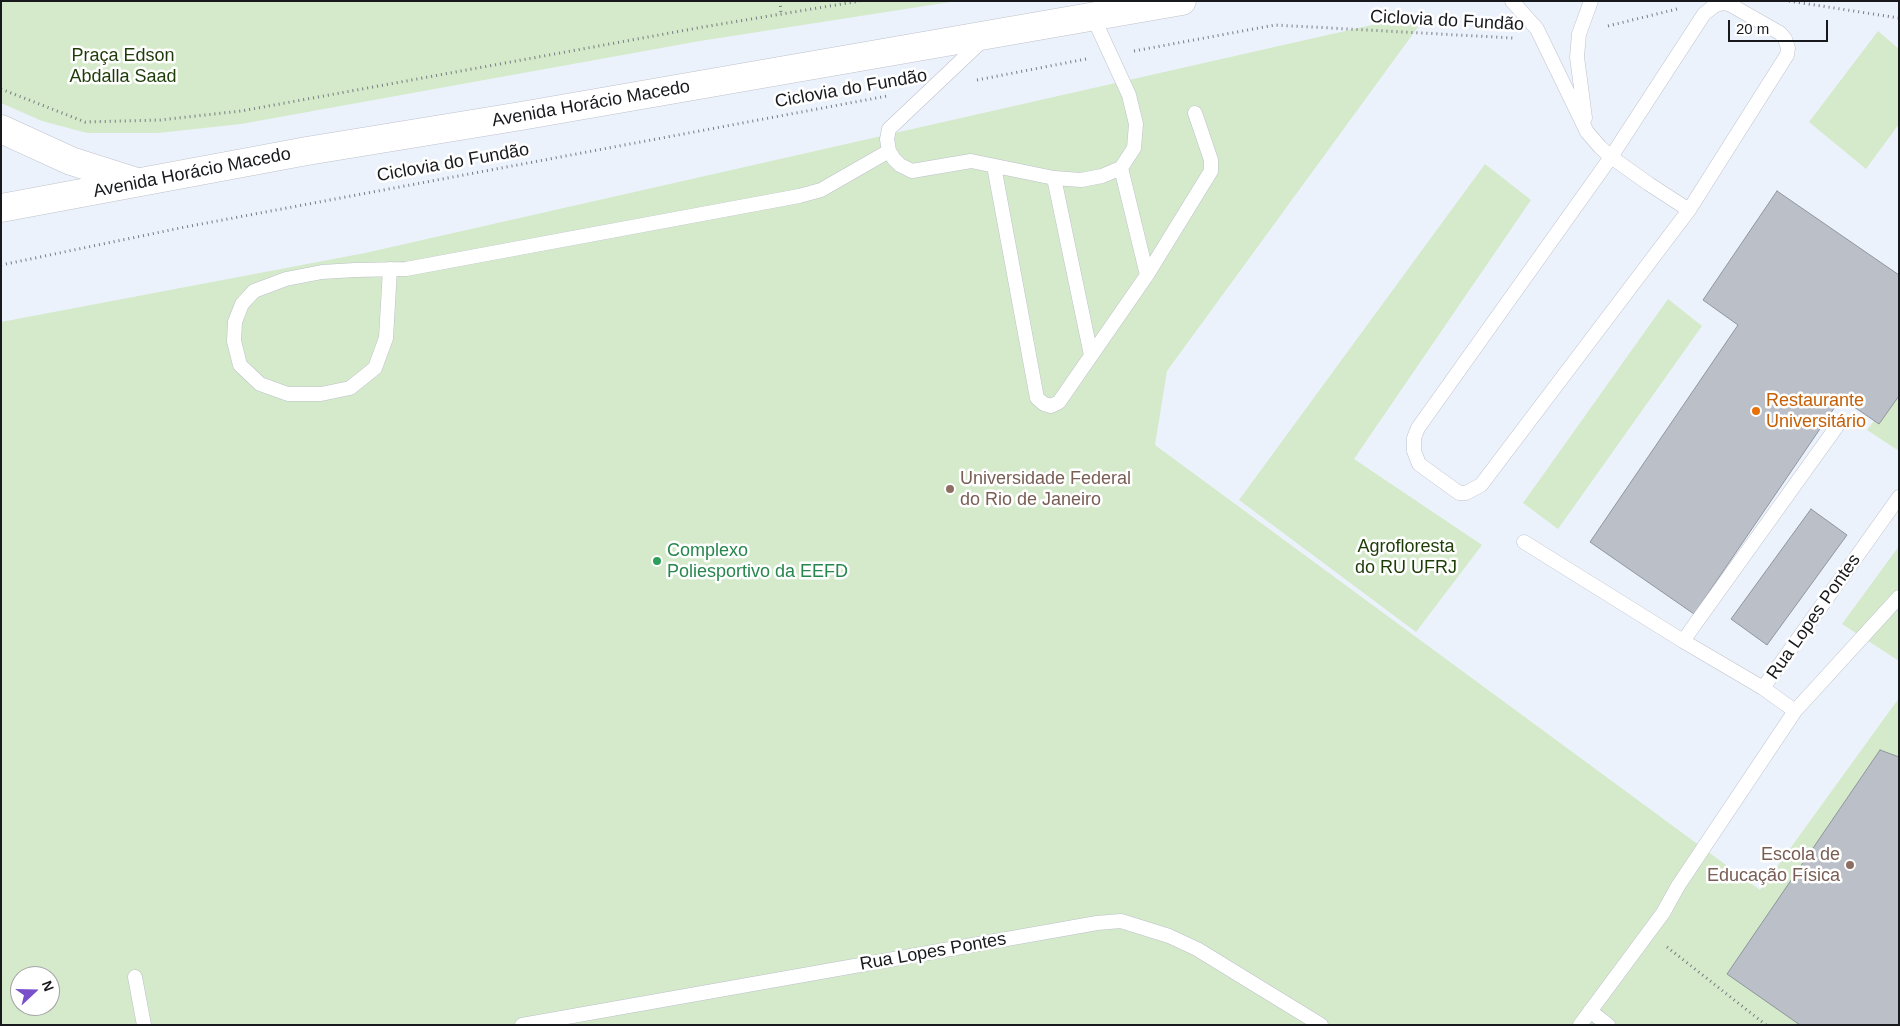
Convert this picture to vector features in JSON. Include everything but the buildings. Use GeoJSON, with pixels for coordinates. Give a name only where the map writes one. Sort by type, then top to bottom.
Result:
{"type":"FeatureCollection","features":[{"type":"Feature","properties":{"kind":"street","name":"Avenida Horácio Macedo"},"geometry":{"type":"LineString","coordinates":[[1,208],[307,151],[521,116],[1182,1]]}},
{"type":"Feature","properties":{"kind":"street"},"geometry":{"type":"LineString","coordinates":[[1,129],[72,161],[141,183]]}},
{"type":"Feature","properties":{"kind":"lane"},"geometry":{"type":"LineString","coordinates":[[1512,1],[1537,29],[1587,132],[1610,157],[1689,210]]}},
{"type":"Feature","properties":{"kind":"lane"},"geometry":{"type":"LineString","coordinates":[[1587,132],[1577,58],[1579,34],[1591,1]]}},
{"type":"Feature","properties":{"kind":"lane"},"geometry":{"type":"LineString","coordinates":[[1729,4],[1780,34],[1785,39],[1788,48],[1787,55],[1689,210],[1481,485],[1466,493],[1459,493],[1419,464],[1414,451],[1414,438],[1418,428],[1610,157],[1704,14],[1714,6],[1729,4]]}},
{"type":"Feature","properties":{"kind":"lane"},"geometry":{"type":"LineString","coordinates":[[988,35],[889,129],[889,152],[900,165],[912,171],[971,161],[1054,178],[1081,180],[1102,176],[1121,168],[1134,148],[1136,124],[1129,94],[1093,17]]}},
{"type":"Feature","properties":{"kind":"lane"},"geometry":{"type":"LineString","coordinates":[[994,166],[1037,398],[1044,404],[1051,406],[1060,402],[1147,275],[1211,171],[1211,160],[1195,113]]}},
{"type":"Feature","properties":{"kind":"lane"},"geometry":{"type":"LineString","coordinates":[[390,269],[386,338],[375,368],[350,388],[321,394],[288,394],[260,384],[240,365],[234,341],[234,322],[242,304],[254,291],[286,279],[322,272],[406,268],[799,196],[821,190],[889,152]]}},
{"type":"Feature","properties":{"kind":"lane"},"geometry":{"type":"LineString","coordinates":[[1121,168],[1147,275]]}},
{"type":"Feature","properties":{"kind":"lane"},"geometry":{"type":"LineString","coordinates":[[1054,178],[1091,355]]}},
{"type":"Feature","properties":{"kind":"lane"},"geometry":{"type":"LineString","coordinates":[[1683,641],[1840,422]]}},
{"type":"Feature","properties":{"kind":"lane","name":"Rua Lopes Pontes"},"geometry":{"type":"LineString","coordinates":[[1795,711],[1763,688],[1899,497]]}},
{"type":"Feature","properties":{"kind":"lane"},"geometry":{"type":"LineString","coordinates":[[1524,542],[1683,641],[1763,688]]}},
{"type":"Feature","properties":{"kind":"lane"},"geometry":{"type":"LineString","coordinates":[[1580,1025],[1663,913],[1678,886],[1795,711],[1899,597]]}},
{"type":"Feature","properties":{"kind":"lane","name":"Rua Lopes Pontes"},"geometry":{"type":"LineString","coordinates":[[522,1025],[1121,920],[1169,936],[1197,949],[1321,1025]]}},
{"type":"Feature","properties":{"kind":"lane"},"geometry":{"type":"LineString","coordinates":[[135,977],[144,1025]]}},
{"type":"Feature","properties":{"kind":"lane"},"geometry":{"type":"LineString","coordinates":[[1590,1011],[1608,1025]]}},
{"type":"Feature","properties":{"kind":"path"},"geometry":{"type":"LineString","coordinates":[[780,1],[782,14]]}},
{"type":"Feature","properties":{"kind":"path"},"geometry":{"type":"LineString","coordinates":[[1,89],[85,122],[160,120],[241,111],[693,28],[860,1]]}},
{"type":"Feature","properties":{"kind":"path"},"geometry":{"type":"LineString","coordinates":[[1789,1],[1899,18]]}},
{"type":"Feature","properties":{"kind":"path"},"geometry":{"type":"LineString","coordinates":[[1579,34],[1681,8]]}},
{"type":"Feature","properties":{"kind":"path","name":"Ciclovia do Fundão"},"geometry":{"type":"LineString","coordinates":[[1,265],[195,225],[1274,25],[1542,39]]}},
{"type":"Feature","properties":{"kind":"path"},"geometry":{"type":"LineString","coordinates":[[1648,932],[1766,1025]]}},
{"type":"Feature","properties":{"kind":"green space","name":"Praça Edson Abdalla Saad"},"geometry":{"type":"Polygon","coordinates":[[[1,1],[957,1],[700,41],[241,124],[158,133],[87,133],[42,121],[1,103],[1,1]]]}},
{"type":"Feature","properties":{"kind":"green space","name":"Complexo Poliesportivo da EEFD"},"geometry":{"type":"Polygon","coordinates":[[[1429,12],[1167,371],[1155,445],[1760,890],[1899,698],[1899,1025],[1,1025],[1,322],[365,253],[1429,12]]]}},
{"type":"Feature","properties":{"kind":"green space"},"geometry":{"type":"Polygon","coordinates":[[[1878,31],[1899,49],[1899,124],[1866,169],[1809,122],[1878,31]]]}},
{"type":"Feature","properties":{"kind":"green space","name":"Agrofloresta do RU UFRJ"},"geometry":{"type":"Polygon","coordinates":[[[1485,164],[1531,200],[1354,459],[1482,545],[1416,632],[1239,500],[1485,164]]]}},
{"type":"Feature","properties":{"kind":"green space"},"geometry":{"type":"Polygon","coordinates":[[[1668,299],[1702,326],[1558,529],[1523,503],[1668,299]]]}},
{"type":"Feature","properties":{"kind":"green space"},"geometry":{"type":"Polygon","coordinates":[[[1899,388],[1899,451],[1867,430],[1899,388]]]}},
{"type":"Feature","properties":{"kind":"green space"},"geometry":{"type":"Polygon","coordinates":[[[1899,546],[1899,661],[1842,624],[1899,546]]]}},
{"type":"Feature","properties":{"kind":"place","name":"Restaurante Universitário"},"geometry":{"type":"Point","coordinates":[1756,411]}},
{"type":"Feature","properties":{"kind":"place","name":"Universidade Federal do Rio de Janeiro"},"geometry":{"type":"Point","coordinates":[950,489]}},
{"type":"Feature","properties":{"kind":"place","name":"Complexo Poliesportivo da EEFD"},"geometry":{"type":"Point","coordinates":[657,561]}},
{"type":"Feature","properties":{"kind":"place","name":"Escola de Educação Física"},"geometry":{"type":"Point","coordinates":[1850,865]}}]}
